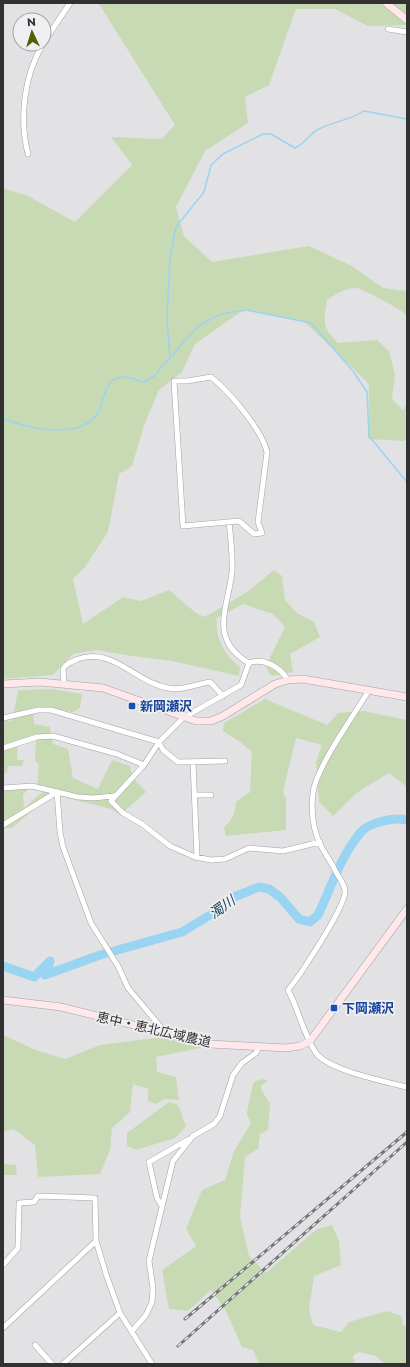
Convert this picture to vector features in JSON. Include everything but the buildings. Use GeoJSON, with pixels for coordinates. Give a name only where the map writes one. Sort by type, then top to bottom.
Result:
{"type":"FeatureCollection","features":[{"type":"Feature","properties":{"kind":"street"},"geometry":{"type":"LineString","coordinates":[[52,31],[70,3]]}},
{"type":"Feature","properties":{"kind":"street"},"geometry":{"type":"LineString","coordinates":[[386,3],[407,20]]}},
{"type":"Feature","properties":{"kind":"street"},"geometry":{"type":"LineString","coordinates":[[388,29],[407,32]]}},
{"type":"Feature","properties":{"kind":"street"},"geometry":{"type":"LineString","coordinates":[[28,154],[24,99],[31,73],[31,66],[39,52]]}},
{"type":"Feature","properties":{"kind":"street"},"geometry":{"type":"LineString","coordinates":[[211,377],[219,384],[251,421],[265,443],[267,452],[258,522],[262,533],[254,534],[239,521],[229,522],[183,526],[174,381],[187,382],[211,377]]}},
{"type":"Feature","properties":{"kind":"street"},"geometry":{"type":"LineString","coordinates":[[229,522],[232,570],[228,596],[223,612],[223,631],[225,639],[233,652],[249,663]]}},
{"type":"Feature","properties":{"kind":"street"},"geometry":{"type":"LineString","coordinates":[[64,683],[63,669],[67,663],[83,658],[99,656],[118,663],[145,681],[169,689],[179,689],[210,682],[214,684],[223,696]]}},
{"type":"Feature","properties":{"kind":"street"},"geometry":{"type":"LineString","coordinates":[[288,680],[283,672],[267,663],[256,660],[249,663],[241,685],[183,718],[158,742],[144,765],[111,801],[123,813],[142,824],[170,846],[197,857],[211,860],[225,859],[249,848],[284,851],[320,842]]}},
{"type":"Feature","properties":{"kind":"street"},"geometry":{"type":"LineString","coordinates":[[3,684],[40,682],[64,683],[103,688],[183,718],[196,721],[211,721],[223,716],[275,684],[288,680],[303,679],[407,697]]}},
{"type":"Feature","properties":{"kind":"street"},"geometry":{"type":"LineString","coordinates":[[369,690],[329,755],[315,785],[312,805],[315,827],[320,842],[345,891],[337,915],[288,990],[316,1054],[327,1062],[352,1072],[407,1087]]}},
{"type":"Feature","properties":{"kind":"street"},"geometry":{"type":"LineString","coordinates":[[3,718],[38,710],[51,710],[158,742],[163,750],[178,762],[225,761]]}},
{"type":"Feature","properties":{"kind":"street"},"geometry":{"type":"LineString","coordinates":[[3,748],[37,737],[53,736],[117,754],[144,765]]}},
{"type":"Feature","properties":{"kind":"street"},"geometry":{"type":"LineString","coordinates":[[193,762],[197,857]]}},
{"type":"Feature","properties":{"kind":"street"},"geometry":{"type":"LineString","coordinates":[[3,788],[32,786],[93,798],[114,796]]}},
{"type":"Feature","properties":{"kind":"street"},"geometry":{"type":"LineString","coordinates":[[3,825],[57,792]]}},
{"type":"Feature","properties":{"kind":"street"},"geometry":{"type":"LineString","coordinates":[[57,792],[60,832],[65,852],[91,923],[118,966],[128,988],[165,1033]]}},
{"type":"Feature","properties":{"kind":"street"},"geometry":{"type":"LineString","coordinates":[[195,795],[211,795]]}},
{"type":"Feature","properties":{"kind":"street"},"geometry":{"type":"LineString","coordinates":[[310,1041],[407,910]]}},
{"type":"Feature","properties":{"kind":"street","name":"恵中・恵北広域農道"},"geometry":{"type":"LineString","coordinates":[[3,1000],[61,1007],[210,1044],[286,1048],[300,1046],[310,1041]]}},
{"type":"Feature","properties":{"kind":"street"},"geometry":{"type":"LineString","coordinates":[[162,1206],[157,1198],[149,1162],[214,1124],[220,1116],[234,1075],[242,1063],[256,1053],[259,1046]]}},
{"type":"Feature","properties":{"kind":"street"},"geometry":{"type":"LineString","coordinates":[[132,1331],[146,1315],[152,1302],[153,1288],[149,1261],[173,1161],[193,1136]]}},
{"type":"Feature","properties":{"kind":"street"},"geometry":{"type":"LineString","coordinates":[[3,1265],[18,1248],[19,1203],[34,1202],[38,1196],[95,1198],[96,1241],[120,1313],[152,1364]]}},
{"type":"Feature","properties":{"kind":"street"},"geometry":{"type":"LineString","coordinates":[[3,1328],[96,1241]]}},
{"type":"Feature","properties":{"kind":"street"},"geometry":{"type":"LineString","coordinates":[[63,1364],[120,1313]]}},
{"type":"Feature","properties":{"kind":"street"},"geometry":{"type":"LineString","coordinates":[[35,1345],[52,1364]]}},
{"type":"Feature","properties":{"kind":"green space"},"geometry":{"type":"Polygon","coordinates":[[[407,3],[407,25],[368,26],[335,9],[296,9],[269,85],[245,97],[248,123],[205,151],[176,207],[184,236],[212,262],[309,246],[352,266],[383,288],[407,291],[407,330],[406,316],[403,312],[373,295],[356,288],[345,290],[327,300],[325,324],[326,328],[338,343],[377,340],[389,351],[395,375],[392,399],[403,410],[407,403],[407,439],[403,441],[368,439],[369,384],[306,323],[245,309],[195,344],[182,372],[159,390],[145,423],[132,466],[119,474],[108,532],[85,567],[73,579],[83,624],[123,597],[141,601],[169,590],[196,613],[205,617],[247,592],[274,570],[282,576],[285,600],[297,613],[314,622],[320,637],[290,654],[293,672],[271,676],[266,668],[285,627],[273,614],[243,604],[217,618],[219,639],[229,657],[240,667],[239,676],[172,661],[96,650],[73,654],[53,675],[3,679],[3,188],[28,196],[75,222],[132,165],[111,137],[162,139],[175,125],[99,4],[407,3]]]}},
{"type":"Feature","properties":{"kind":"green space"},"geometry":{"type":"Polygon","coordinates":[[[51,689],[82,694],[80,708],[73,712],[33,707],[34,724],[50,727],[53,744],[68,749],[73,778],[98,789],[112,760],[130,766],[132,777],[146,792],[120,815],[111,809],[52,794],[13,827],[3,829],[3,790],[14,783],[22,789],[29,788],[23,795],[24,808],[47,788],[45,785],[37,786],[39,765],[35,760],[36,736],[18,742],[17,760],[24,760],[22,766],[8,766],[7,773],[3,773],[3,720],[12,721],[18,690],[51,689]]]}},
{"type":"Feature","properties":{"kind":"green space"},"geometry":{"type":"Polygon","coordinates":[[[265,699],[327,725],[338,713],[364,711],[407,720],[407,787],[389,773],[358,792],[333,816],[319,802],[316,762],[322,745],[296,738],[283,792],[286,799],[286,830],[226,836],[224,827],[230,822],[233,816],[236,802],[250,792],[252,752],[223,731],[224,723],[265,699]]]}},
{"type":"Feature","properties":{"kind":"green space"},"geometry":{"type":"Polygon","coordinates":[[[3,1035],[36,1050],[65,1059],[100,1045],[163,1037],[204,1044],[200,1048],[156,1057],[157,1072],[176,1077],[179,1100],[164,1099],[156,1104],[148,1101],[148,1089],[133,1084],[130,1112],[112,1128],[110,1150],[100,1174],[38,1177],[35,1145],[14,1129],[3,1132],[3,1035]]]}},
{"type":"Feature","properties":{"kind":"green space"},"geometry":{"type":"Polygon","coordinates":[[[261,1079],[268,1080],[261,1086],[261,1089],[270,1104],[268,1130],[260,1134],[258,1149],[245,1157],[240,1217],[249,1256],[266,1273],[317,1229],[332,1225],[339,1241],[341,1265],[314,1276],[309,1310],[313,1325],[341,1332],[349,1322],[387,1311],[401,1316],[403,1325],[407,1326],[407,1364],[385,1364],[376,1356],[359,1352],[353,1356],[355,1364],[259,1364],[253,1350],[242,1347],[226,1311],[211,1290],[188,1311],[169,1309],[162,1270],[196,1246],[186,1229],[202,1190],[225,1180],[234,1151],[251,1123],[247,1114],[254,1082],[261,1079]]]}},
{"type":"Feature","properties":{"kind":"green space"},"geometry":{"type":"Polygon","coordinates":[[[169,1102],[178,1105],[186,1126],[175,1138],[136,1150],[127,1146],[127,1133],[169,1102]]]}},
{"type":"Feature","properties":{"kind":"green space"},"geometry":{"type":"Polygon","coordinates":[[[3,1164],[16,1165],[17,1175],[3,1175],[3,1164]]]}},
{"type":"Feature","properties":{"kind":"waterway"},"geometry":{"type":"LineString","coordinates":[[170,357],[167,319],[170,258],[176,227],[204,192],[211,165],[223,154],[263,134],[271,134],[295,148],[317,130],[353,117],[364,111],[407,119]]}},
{"type":"Feature","properties":{"kind":"waterway"},"geometry":{"type":"LineString","coordinates":[[3,418],[25,426],[52,430],[66,430],[78,427],[89,422],[97,414],[107,388],[112,381],[120,377],[124,377],[144,382],[154,376],[198,326],[221,314],[246,310],[312,324],[353,371],[367,392],[369,436],[407,482]]}},
{"type":"Feature","properties":{"kind":"waterway","name":"濁川"},"geometry":{"type":"LineString","coordinates":[[3,966],[34,977],[50,961],[45,975],[100,955],[182,932],[210,915],[234,897],[259,887],[269,889],[280,897],[299,919],[310,922],[318,915],[342,861],[361,832],[370,825],[383,821],[396,819],[407,820]]}},
{"type":"Feature","properties":{"kind":"railway"},"geometry":{"type":"LineString","coordinates":[[185,1319],[407,1132]]}},
{"type":"Feature","properties":{"kind":"railway"},"geometry":{"type":"LineString","coordinates":[[178,1346],[407,1142]]}},
{"type":"Feature","properties":{"kind":"place","name":"新岡瀬沢"},"geometry":{"type":"Point","coordinates":[132,706]}},
{"type":"Feature","properties":{"kind":"place","name":"下岡瀬沢"},"geometry":{"type":"Point","coordinates":[334,1008]}}]}
